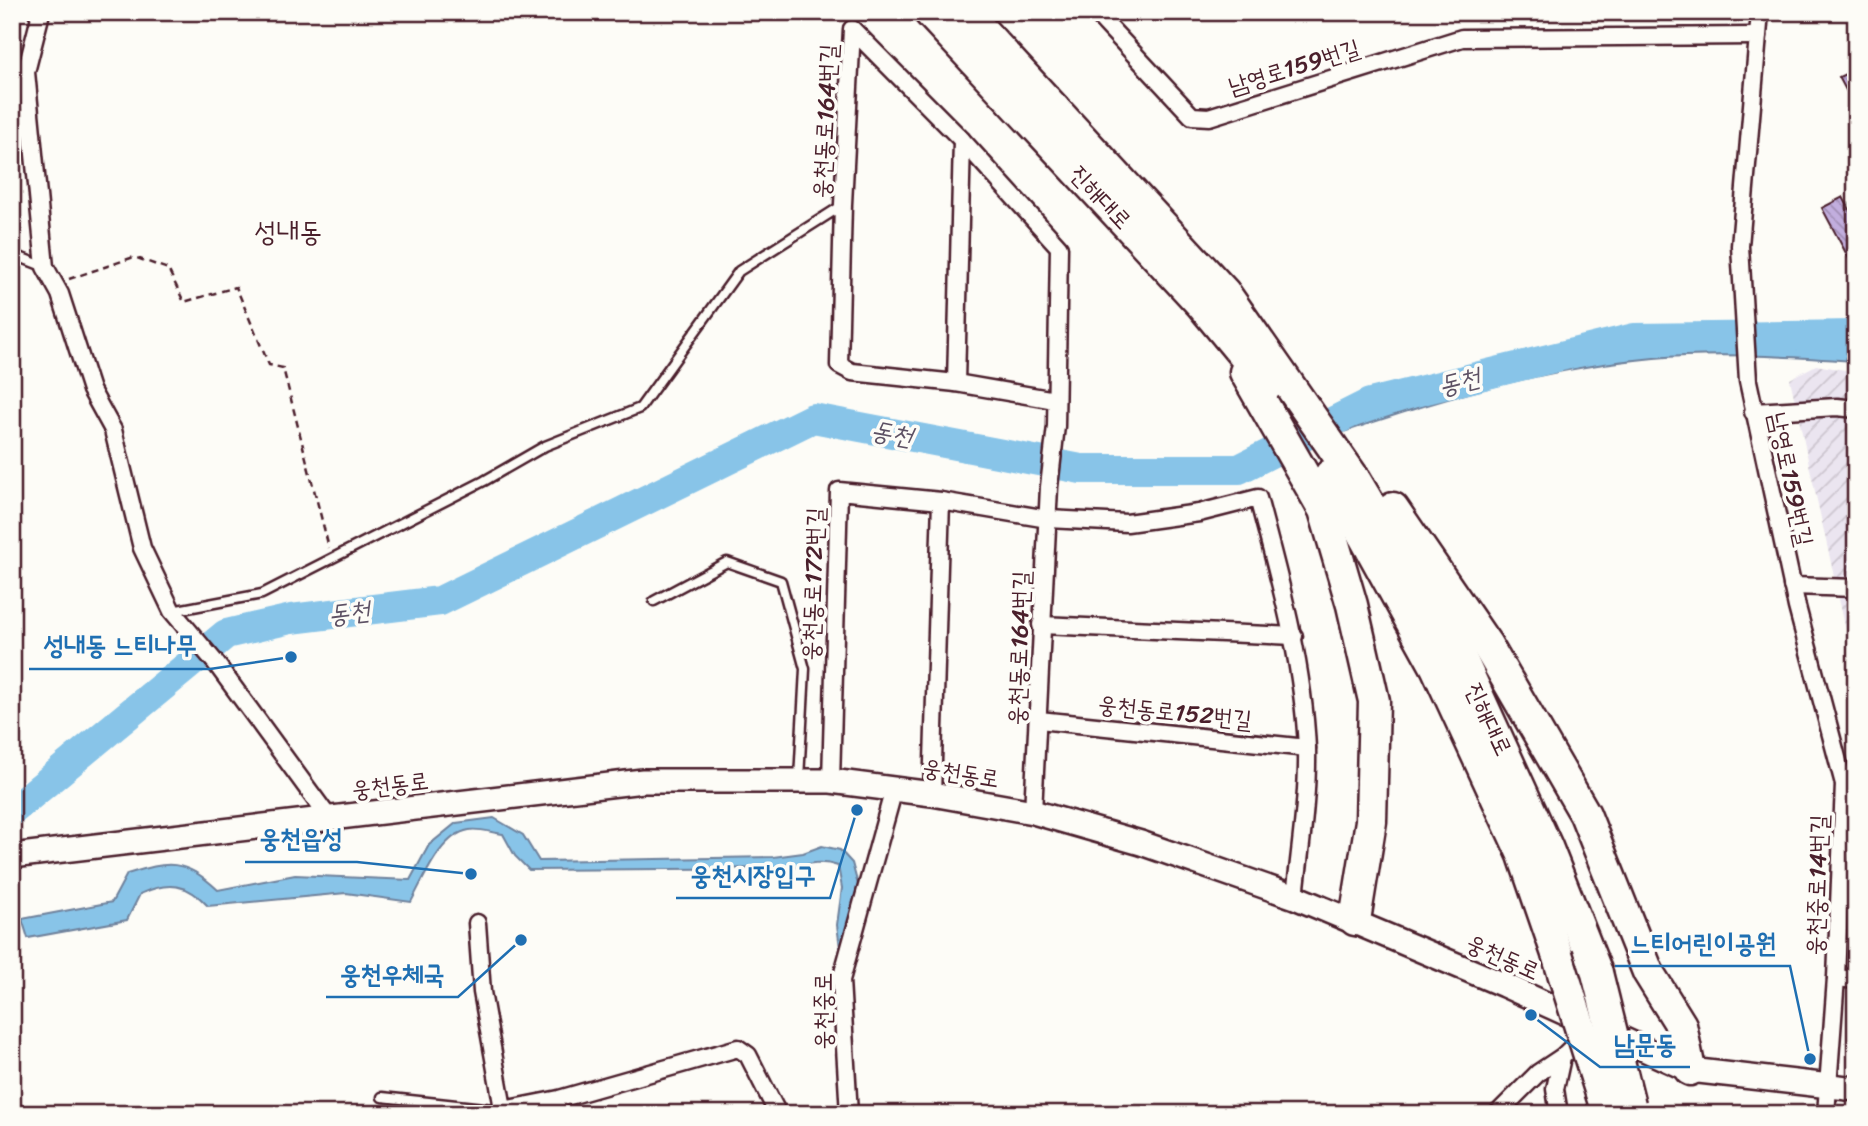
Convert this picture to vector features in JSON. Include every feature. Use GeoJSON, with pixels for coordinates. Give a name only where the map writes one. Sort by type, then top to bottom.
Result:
{"type":"FeatureCollection","features":[{"type":"Feature","properties":{"kind":"highway","name":"진해대로"},"geometry":{"type":"LineString","coordinates":[[929,12],[1213,299]]}},
{"type":"Feature","properties":{"kind":"highway","name":"진해대로"},"geometry":{"type":"LineString","coordinates":[[965,12],[1213,299]]}},
{"type":"Feature","properties":{"kind":"highway"},"geometry":{"type":"LineString","coordinates":[[1213,299],[1280,385],[1361,473],[1487,645],[1585,814],[1648,972],[1681,1025],[1690,1070]]}},
{"type":"Feature","properties":{"kind":"highway"},"geometry":{"type":"LineString","coordinates":[[1213,299],[1280,385],[1313,467],[1352,605],[1374,701],[1371,821],[1355,920]]}},
{"type":"Feature","properties":{"kind":"highway","name":"진해대로"},"geometry":{"type":"LineString","coordinates":[[1313,467],[1436,667],[1523,855],[1557,954],[1618,1109]]}},
{"type":"Feature","properties":{"kind":"highway","name":"진해대로"},"geometry":{"type":"LineString","coordinates":[[1361,473],[1460,656],[1547,848],[1597,973],[1618,1109]]}},
{"type":"Feature","properties":{"kind":"main road","name":"웅천동로"},"geometry":{"type":"LineString","coordinates":[[12,856],[643,781],[831,781],[932,793],[1033,811],[1141,843],[1295,897],[1355,920],[1690,1070],[1856,1089]]}},
{"type":"Feature","properties":{"kind":"street"},"geometry":{"type":"LineString","coordinates":[[37,12],[40,17],[26,72],[47,270],[60,294],[91,390],[113,430],[142,548],[172,611],[215,662],[329,818]]}},
{"type":"Feature","properties":{"kind":"street","name":"남영로159번길"},"geometry":{"type":"LineString","coordinates":[[1095,12],[1192,116],[1209,117],[1462,38],[1758,36],[1740,246],[1741,307],[1748,382],[1792,586],[1850,784]]}},
{"type":"Feature","properties":{"kind":"street"},"geometry":{"type":"LineString","coordinates":[[1758,36],[1760,12]]}},
{"type":"Feature","properties":{"kind":"street","name":"웅천동로164번길"},"geometry":{"type":"LineString","coordinates":[[1033,811],[1040,720],[1041,625],[1049,486],[1056,426],[1059,247],[962,140],[852,29],[843,204],[839,365],[852,372],[956,383],[1055,400]]}},
{"type":"Feature","properties":{"kind":"street"},"geometry":{"type":"LineString","coordinates":[[956,383],[962,140]]}},
{"type":"Feature","properties":{"kind":"street"},"geometry":{"type":"LineString","coordinates":[[1753,412],[1838,407],[1856,409]]}},
{"type":"Feature","properties":{"kind":"street","name":"웅천동로172번길"},"geometry":{"type":"LineString","coordinates":[[831,781],[839,491],[941,501],[1048,519]]}},
{"type":"Feature","properties":{"kind":"street"},"geometry":{"type":"LineString","coordinates":[[1048,519],[1127,523],[1199,513],[1258,498],[1294,636],[1307,748],[1305,800],[1295,897]]}},
{"type":"Feature","properties":{"kind":"street"},"geometry":{"type":"LineString","coordinates":[[932,793],[941,501]]}},
{"type":"Feature","properties":{"kind":"street"},"geometry":{"type":"LineString","coordinates":[[1792,586],[1856,588]]}},
{"type":"Feature","properties":{"kind":"street"},"geometry":{"type":"LineString","coordinates":[[1041,625],[1294,636]]}},
{"type":"Feature","properties":{"kind":"street","name":"웅천동로152번길"},"geometry":{"type":"LineString","coordinates":[[1040,720],[1307,748]]}},
{"type":"Feature","properties":{"kind":"street","name":"웅천중로14번길"},"geometry":{"type":"LineString","coordinates":[[1826,1114],[1850,784]]}},
{"type":"Feature","properties":{"kind":"street","name":"웅천중로"},"geometry":{"type":"LineString","coordinates":[[849,1114],[841,980],[894,789]]}},
{"type":"Feature","properties":{"kind":"street"},"geometry":{"type":"LineString","coordinates":[[477,923],[482,992],[503,1112],[559,1099],[738,1048],[748,1055],[778,1114]]}},
{"type":"Feature","properties":{"kind":"street"},"geometry":{"type":"LineString","coordinates":[[1836,978],[1856,979]]}},
{"type":"Feature","properties":{"kind":"street"},"geometry":{"type":"LineString","coordinates":[[1497,1114],[1538,1073],[1562,1058],[1593,1026]]}},
{"type":"Feature","properties":{"kind":"street"},"geometry":{"type":"LineString","coordinates":[[1559,1114],[1555,1089],[1562,1058]]}},
{"type":"Feature","properties":{"kind":"lane"},"geometry":{"type":"LineString","coordinates":[[172,611],[262,594],[332,560],[545,446],[640,408],[739,271],[843,204]]}},
{"type":"Feature","properties":{"kind":"lane"},"geometry":{"type":"LineString","coordinates":[[12,254],[47,270]]}},
{"type":"Feature","properties":{"kind":"lane"},"geometry":{"type":"LineString","coordinates":[[654,601],[727,562],[781,581],[805,669],[799,782]]}},
{"type":"Feature","properties":{"kind":"lane"},"geometry":{"type":"LineString","coordinates":[[382,1097],[503,1112]]}},
{"type":"Feature","properties":{"kind":"path"},"geometry":{"type":"LineString","coordinates":[[47,270],[69,279],[134,257],[168,269],[184,302],[236,287],[269,365],[283,368],[332,560]]}},
{"type":"Feature","properties":{"kind":"shaded area"},"geometry":{"type":"Polygon","coordinates":[[[1816,365],[1856,372],[1856,675],[1790,379],[1816,365]]]}},
{"type":"Feature","properties":{"kind":"water"},"geometry":{"type":"Polygon","coordinates":[[[1856,335],[1856,361],[1755,356],[1679,356],[1547,374],[1391,416],[1239,469],[1370,403],[1634,338],[1856,335]]]}},
{"type":"Feature","properties":{"kind":"water"},"geometry":{"type":"Polygon","coordinates":[[[494,818],[523,835],[539,861],[773,857],[803,853],[822,846],[840,850],[852,863],[858,885],[841,955],[837,925],[842,888],[838,866],[821,863],[794,868],[529,870],[515,856],[503,834],[477,830],[459,834],[441,849],[411,902],[346,893],[208,906],[185,889],[168,886],[140,894],[127,920],[28,938],[22,919],[112,902],[127,874],[165,865],[185,867],[218,890],[295,875],[410,880],[429,845],[456,823],[494,818]]]}},
{"type":"Feature","properties":{"kind":"building"},"geometry":{"type":"Polygon","coordinates":[[[1856,69],[1856,109],[1839,77],[1856,69]]]}},
{"type":"Feature","properties":{"kind":"building"},"geometry":{"type":"Polygon","coordinates":[[[1843,197],[1856,221],[1856,272],[1822,208],[1843,197]]]}},
{"type":"Feature","properties":{"kind":"waterway","name":"동천"},"geometry":{"type":"LineString","coordinates":[[12,811],[226,634],[291,619],[440,601],[813,418],[1081,469],[1239,469],[1370,403],[1634,338],[1856,335]]}},
{"type":"Feature","properties":{"kind":"place","name":"성내동 느티나무"},"geometry":{"type":"Point","coordinates":[291,657]}},
{"type":"Feature","properties":{"kind":"place","name":"웅천시장입구"},"geometry":{"type":"Point","coordinates":[857,810]}},
{"type":"Feature","properties":{"kind":"place","name":"웅천읍성"},"geometry":{"type":"Point","coordinates":[471,874]}},
{"type":"Feature","properties":{"kind":"place","name":"웅천우체국"},"geometry":{"type":"Point","coordinates":[521,940]}},
{"type":"Feature","properties":{"kind":"place","name":"남문동"},"geometry":{"type":"Point","coordinates":[1531,1015]}},
{"type":"Feature","properties":{"kind":"place","name":"느티어린이공원"},"geometry":{"type":"Point","coordinates":[1810,1059]}},
{"type":"Feature","properties":{"kind":"district","name":"성내동"},"geometry":{"type":"Point","coordinates":[288,231]}}]}
